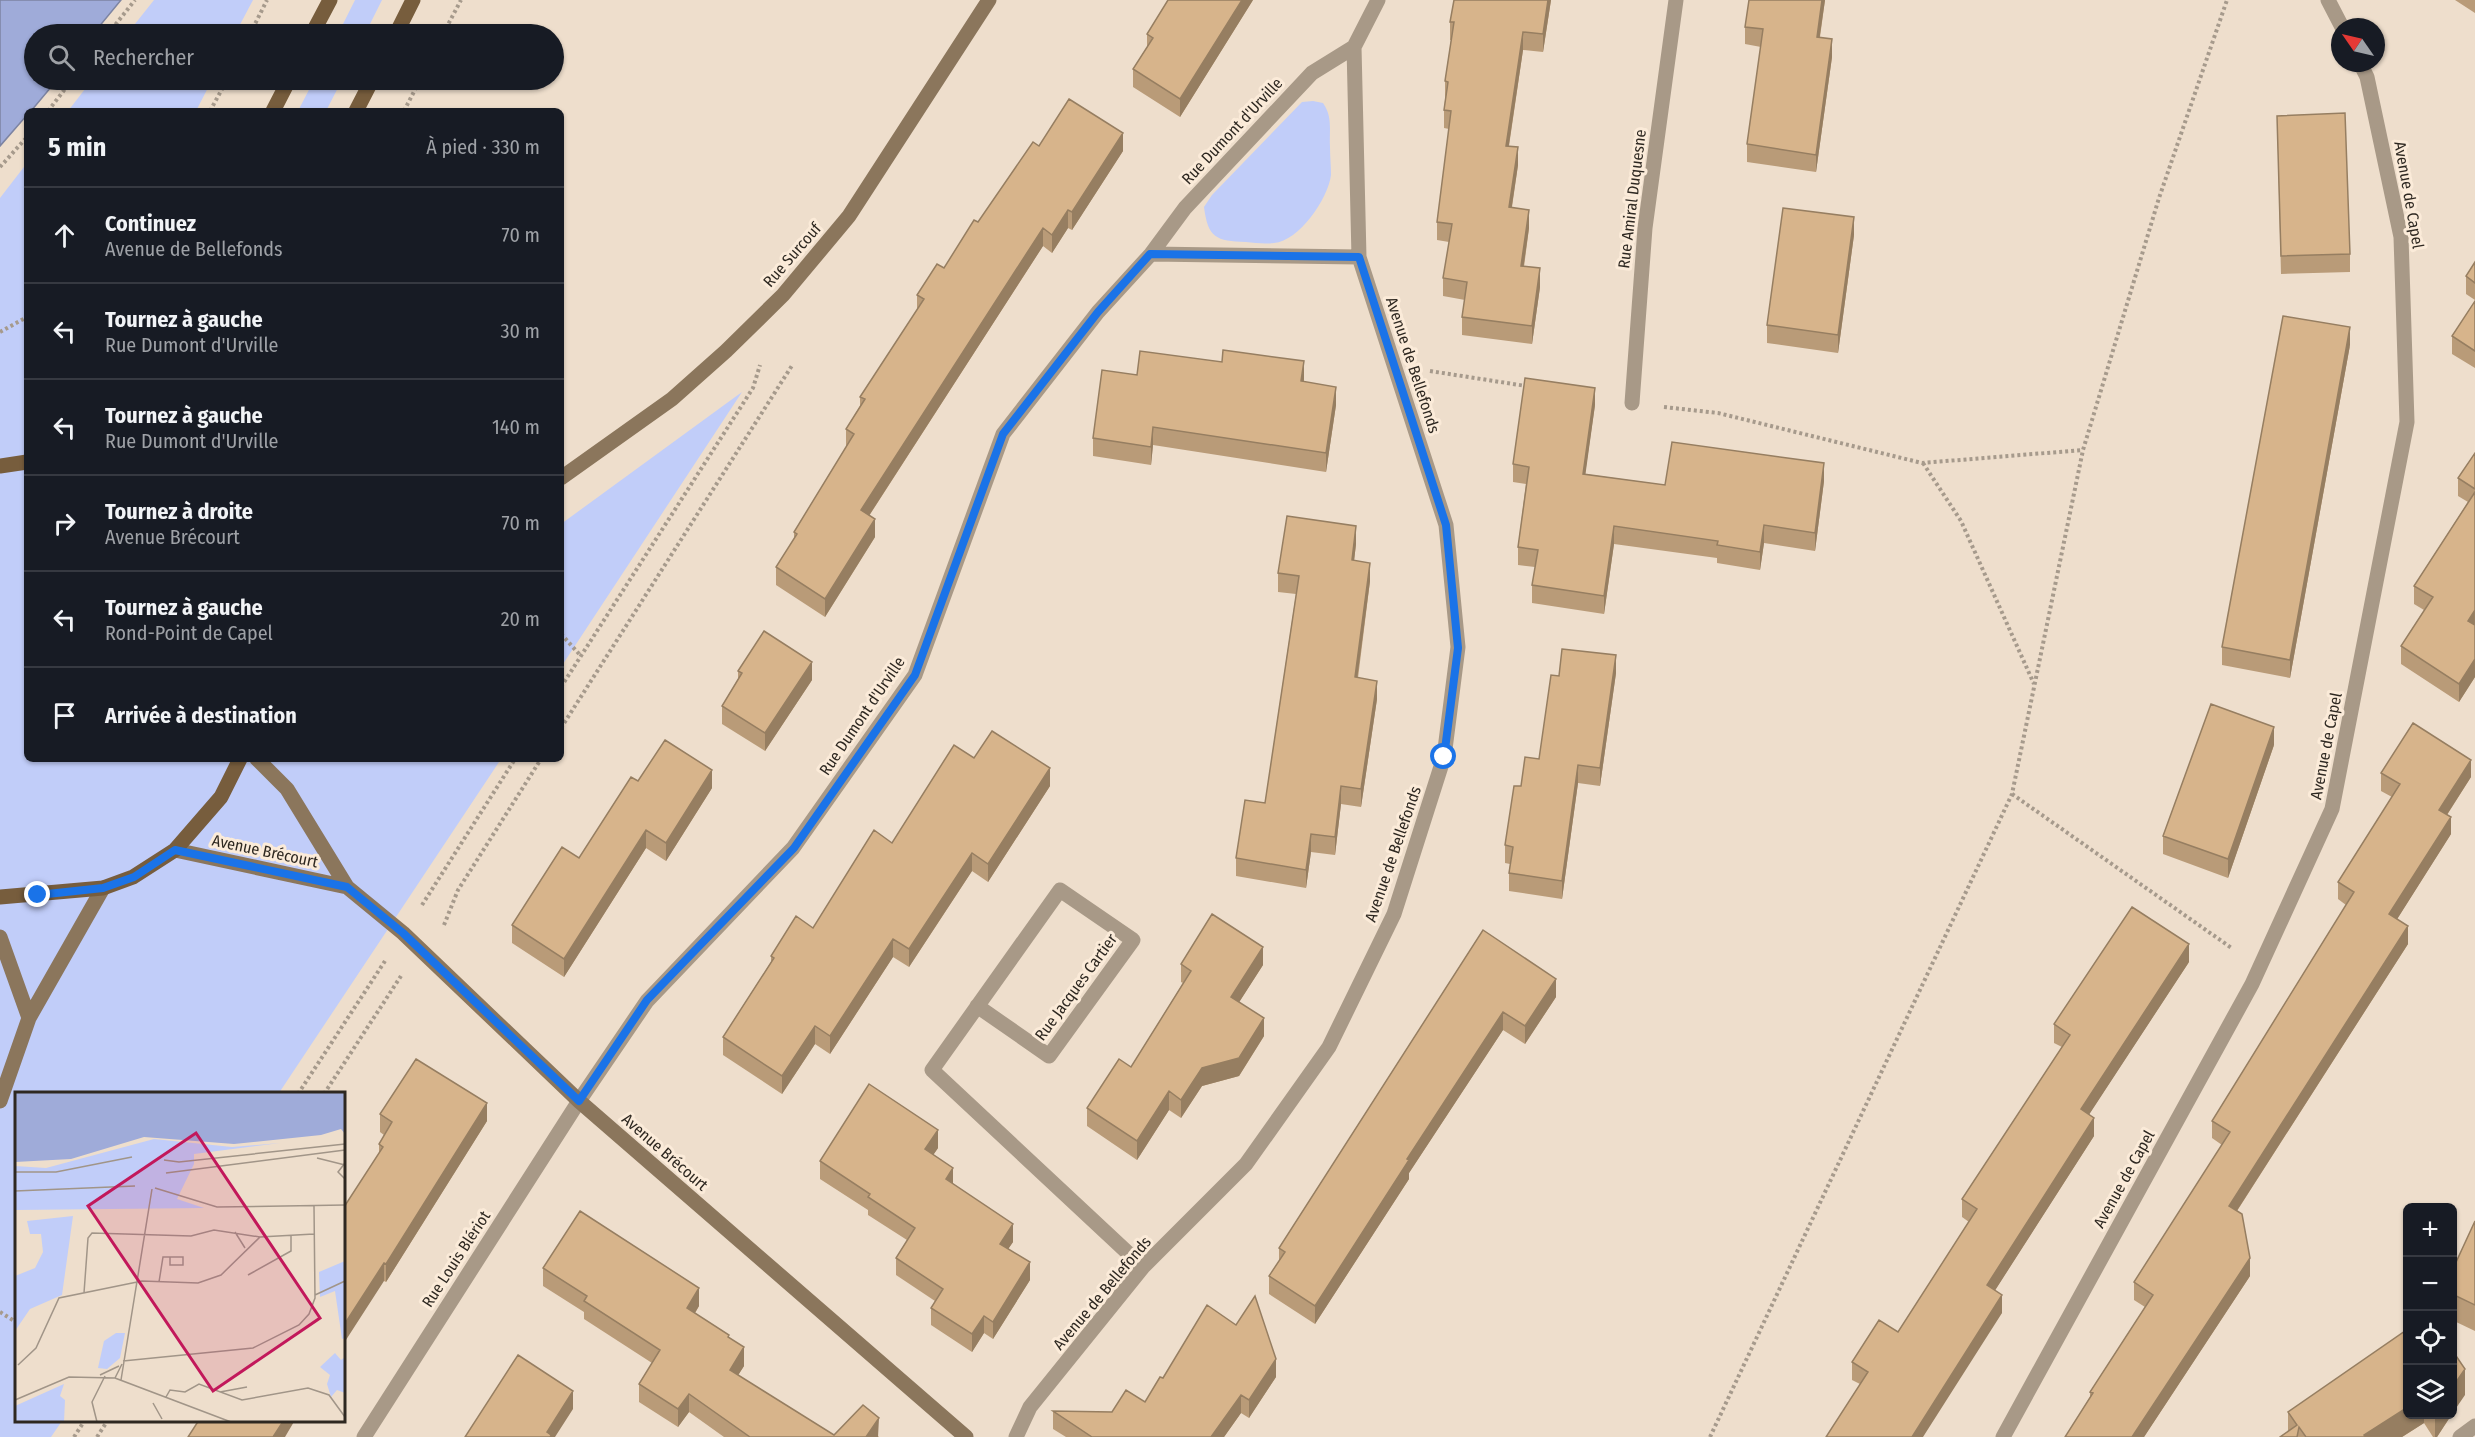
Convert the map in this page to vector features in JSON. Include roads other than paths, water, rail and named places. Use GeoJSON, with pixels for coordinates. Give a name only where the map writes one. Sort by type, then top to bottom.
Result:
{"type":"FeatureCollection","features":[{"type":"Feature","properties":{"kind":"main road"},"geometry":{"type":"LineString","coordinates":[[317,24],[330,0]]}},
{"type":"Feature","properties":{"kind":"main road"},"geometry":{"type":"LineString","coordinates":[[401,24],[413,0]]}},
{"type":"Feature","properties":{"kind":"main road","name":"Rue Surcouf"},"geometry":{"type":"LineString","coordinates":[[564,476],[672,399],[783,295],[849,216],[989,0]]}},
{"type":"Feature","properties":{"kind":"main road"},"geometry":{"type":"LineString","coordinates":[[275,108],[284,90]]}},
{"type":"Feature","properties":{"kind":"main road"},"geometry":{"type":"LineString","coordinates":[[358,108],[367,90]]}},
{"type":"Feature","properties":{"kind":"main road"},"geometry":{"type":"LineString","coordinates":[[0,466],[24,462]]}},
{"type":"Feature","properties":{"kind":"main road"},"geometry":{"type":"LineString","coordinates":[[0,897],[103,888],[134,877],[175,850],[221,797],[238,762]]}},
{"type":"Feature","properties":{"kind":"main road","name":"Avenue Brécourt"},"geometry":{"type":"LineString","coordinates":[[260,762],[287,789],[347,887],[403,933],[579,1101],[966,1437]]}},
{"type":"Feature","properties":{"kind":"main road","name":"Avenue Brécourt"},"geometry":{"type":"LineString","coordinates":[[175,850],[347,887]]}},
{"type":"Feature","properties":{"kind":"main road"},"geometry":{"type":"LineString","coordinates":[[0,1101],[29,1018],[103,888]]}},
{"type":"Feature","properties":{"kind":"main road"},"geometry":{"type":"LineString","coordinates":[[0,937],[29,1018]]}},
{"type":"Feature","properties":{"kind":"street","name":"Avenue de Bellefonds"},"geometry":{"type":"LineString","coordinates":[[1016,1437],[1030,1407],[1143,1267],[1246,1164],[1329,1047],[1394,914],[1444,757],[1458,648],[1446,525],[1359,257],[1354,47],[1377,0]]}},
{"type":"Feature","properties":{"kind":"street","name":"Rue Amiral Duquesne"},"geometry":{"type":"LineString","coordinates":[[1632,404],[1645,228],[1676,0]]}},
{"type":"Feature","properties":{"kind":"street"},"geometry":{"type":"LineString","coordinates":[[2328,0],[2337,18]]}},
{"type":"Feature","properties":{"kind":"street","name":"Rue Dumont d'Urville"},"geometry":{"type":"LineString","coordinates":[[579,1101],[647,1000],[794,848],[915,675],[1003,434],[1098,312],[1150,254],[1185,207],[1312,73],[1354,47]]}},
{"type":"Feature","properties":{"kind":"street","name":"Avenue de Capel"},"geometry":{"type":"LineString","coordinates":[[2004,1437],[2259,967],[2332,809],[2407,422],[2401,237],[2364,72]]}},
{"type":"Feature","properties":{"kind":"street"},"geometry":{"type":"LineString","coordinates":[[1150,254],[1359,257]]}},
{"type":"Feature","properties":{"kind":"street","name":"Rue Jacques Cartier"},"geometry":{"type":"LineString","coordinates":[[977,1006],[1049,1056],[1133,940],[1060,890],[977,1006],[932,1070],[1143,1267]]}},
{"type":"Feature","properties":{"kind":"street","name":"Rue Louis Blériot"},"geometry":{"type":"LineString","coordinates":[[364,1437],[579,1101]]}},
{"type":"Feature","properties":{"kind":"street"},"geometry":{"type":"LineString","coordinates":[[2460,1437],[2475,1426]]}}]}
